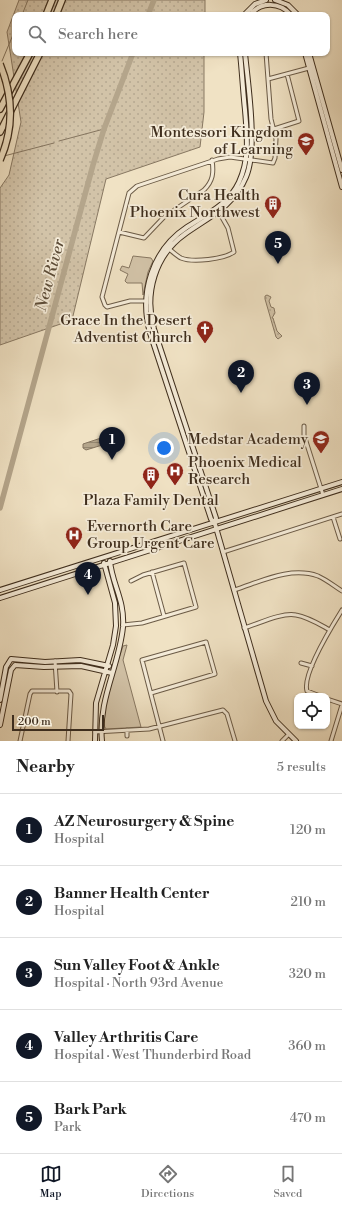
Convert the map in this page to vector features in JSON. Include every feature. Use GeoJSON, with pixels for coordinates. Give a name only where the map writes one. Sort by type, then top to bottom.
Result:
{"type":"FeatureCollection","features":[{"type":"Feature","properties":{"kind":"highway"},"geometry":{"type":"LineString","coordinates":[[47,12],[52,0]]}},
{"type":"Feature","properties":{"kind":"highway"},"geometry":{"type":"LineString","coordinates":[[57,12],[62,0]]}},
{"type":"Feature","properties":{"kind":"highway"},"geometry":{"type":"LineString","coordinates":[[0,109],[28,56]]}},
{"type":"Feature","properties":{"kind":"highway"},"geometry":{"type":"LineString","coordinates":[[0,132],[38,56]]}},
{"type":"Feature","properties":{"kind":"highway"},"geometry":{"type":"LineString","coordinates":[[0,64],[8,88],[10,116],[8,138],[0,160]]}},
{"type":"Feature","properties":{"kind":"street"},"geometry":{"type":"LineString","coordinates":[[248,12],[266,0]]}},
{"type":"Feature","properties":{"kind":"street"},"geometry":{"type":"LineString","coordinates":[[275,0],[288,5],[295,12]]}},
{"type":"Feature","properties":{"kind":"street"},"geometry":{"type":"LineString","coordinates":[[252,12],[257,5]]}},
{"type":"Feature","properties":{"kind":"street"},"geometry":{"type":"LineString","coordinates":[[257,5],[275,5],[283,8],[288,12]]}},
{"type":"Feature","properties":{"kind":"street"},"geometry":{"type":"LineString","coordinates":[[240,56],[249,161]]}},
{"type":"Feature","properties":{"kind":"street"},"geometry":{"type":"LineString","coordinates":[[168,248],[185,234],[219,212],[236,192],[249,161],[252,140],[245,56]]}},
{"type":"Feature","properties":{"kind":"street"},"geometry":{"type":"LineString","coordinates":[[146,301],[130,301],[110,307],[105,305],[103,293],[131,190],[137,186],[212,160],[230,158],[273,163],[276,150],[266,56]]}},
{"type":"Feature","properties":{"kind":"street"},"geometry":{"type":"LineString","coordinates":[[305,56],[311,68]]}},
{"type":"Feature","properties":{"kind":"street"},"geometry":{"type":"LineString","coordinates":[[309,56],[311,68],[330,136],[342,187]]}},
{"type":"Feature","properties":{"kind":"street"},"geometry":{"type":"LineString","coordinates":[[268,79],[311,68]]}},
{"type":"Feature","properties":{"kind":"street"},"geometry":{"type":"LineString","coordinates":[[274,130],[299,121],[287,74]]}},
{"type":"Feature","properties":{"kind":"street"},"geometry":{"type":"LineString","coordinates":[[330,136],[342,170]]}},
{"type":"Feature","properties":{"kind":"street"},"geometry":{"type":"LineString","coordinates":[[119,232],[144,238],[164,217],[209,185],[213,175],[212,160]]}},
{"type":"Feature","properties":{"kind":"street"},"geometry":{"type":"LineString","coordinates":[[236,192],[218,207],[186,228],[156,262],[146,301],[149,317],[181,420],[203,488],[216,518],[215,524],[244,628],[268,706],[276,721],[288,735],[296,741]]}},
{"type":"Feature","properties":{"kind":"street"},"geometry":{"type":"LineString","coordinates":[[168,248],[179,257],[186,260],[215,258],[234,252],[228,228],[219,212]]}},
{"type":"Feature","properties":{"kind":"street"},"geometry":{"type":"LineString","coordinates":[[149,317],[152,278]]}},
{"type":"Feature","properties":{"kind":"street"},"geometry":{"type":"LineString","coordinates":[[304,426],[304,435],[323,495]]}},
{"type":"Feature","properties":{"kind":"street"},"geometry":{"type":"LineString","coordinates":[[2,590],[215,524],[342,482]]}},
{"type":"Feature","properties":{"kind":"street"},"geometry":{"type":"LineString","coordinates":[[2,598],[342,489]]}},
{"type":"Feature","properties":{"kind":"street"},"geometry":{"type":"LineString","coordinates":[[223,552],[342,514]]}},
{"type":"Feature","properties":{"kind":"street"},"geometry":{"type":"LineString","coordinates":[[333,517],[340,539]]}},
{"type":"Feature","properties":{"kind":"street"},"geometry":{"type":"LineString","coordinates":[[102,741],[101,732],[103,701],[120,646],[123,625],[120,598],[110,563],[110,556]]}},
{"type":"Feature","properties":{"kind":"street"},"geometry":{"type":"LineString","coordinates":[[103,558],[115,609],[123,625]]}},
{"type":"Feature","properties":{"kind":"street"},"geometry":{"type":"LineString","coordinates":[[123,625],[142,623],[196,607],[184,563],[152,572],[131,581]]}},
{"type":"Feature","properties":{"kind":"street"},"geometry":{"type":"LineString","coordinates":[[152,572],[164,616]]}},
{"type":"Feature","properties":{"kind":"street"},"geometry":{"type":"LineString","coordinates":[[234,590],[296,572],[320,577],[342,591]]}},
{"type":"Feature","properties":{"kind":"street"},"geometry":{"type":"LineString","coordinates":[[95,741],[96,703],[115,634],[115,609]]}},
{"type":"Feature","properties":{"kind":"street"},"geometry":{"type":"LineString","coordinates":[[312,693],[307,691],[305,686],[312,666],[342,610]]}},
{"type":"Feature","properties":{"kind":"street"},"geometry":{"type":"LineString","coordinates":[[244,628],[294,614],[304,617],[330,630]]}},
{"type":"Feature","properties":{"kind":"street"},"geometry":{"type":"LineString","coordinates":[[151,693],[215,674],[206,642],[142,660],[163,741]]}},
{"type":"Feature","properties":{"kind":"street"},"geometry":{"type":"LineString","coordinates":[[0,700],[6,667],[11,659],[55,661],[80,660],[113,668]]}},
{"type":"Feature","properties":{"kind":"street"},"geometry":{"type":"LineString","coordinates":[[55,661],[57,692]]}},
{"type":"Feature","properties":{"kind":"street"},"geometry":{"type":"LineString","coordinates":[[301,663],[312,666]]}},
{"type":"Feature","properties":{"kind":"street"},"geometry":{"type":"LineString","coordinates":[[0,725],[13,666],[19,664],[34,667],[78,665],[112,673]]}},
{"type":"Feature","properties":{"kind":"street"},"geometry":{"type":"LineString","coordinates":[[20,741],[30,694],[32,691],[70,691],[71,699],[67,731],[68,741]]}},
{"type":"Feature","properties":{"kind":"street"},"geometry":{"type":"LineString","coordinates":[[330,700],[342,704],[331,741]]}},
{"type":"Feature","properties":{"kind":"street"},"geometry":{"type":"LineString","coordinates":[[95,732],[159,727],[225,710],[235,741]]}},
{"type":"Feature","properties":{"kind":"street"},"geometry":{"type":"LineString","coordinates":[[127,730],[127,736]]}},
{"type":"Feature","properties":{"kind":"street"},"geometry":{"type":"LineString","coordinates":[[282,741],[288,735]]}},
{"type":"Feature","properties":{"kind":"shaded area"},"geometry":{"type":"Polygon","coordinates":[[[19,0],[205,0],[205,12],[14,12],[19,0]]]}},
{"type":"Feature","properties":{"kind":"shaded area"},"geometry":{"type":"Polygon","coordinates":[[[12,19],[12,56],[204,56],[204,112],[200,147],[106,179],[72,320],[0,345],[0,188],[9,175],[21,122],[7,32],[12,19]]]}},
{"type":"Feature","properties":{"kind":"shaded area"},"geometry":{"type":"Polygon","coordinates":[[[133,256],[151,258],[153,261],[148,272],[143,295],[142,283],[127,283],[125,281],[128,274],[120,270],[122,266],[129,268],[133,256]]]}},
{"type":"Feature","properties":{"kind":"shaded area"},"geometry":{"type":"Polygon","coordinates":[[[267,295],[271,297],[269,301],[271,307],[274,308],[275,313],[272,318],[277,331],[282,336],[278,339],[276,337],[265,299],[265,296],[267,295]]]}},
{"type":"Feature","properties":{"kind":"shaded area"},"geometry":{"type":"Polygon","coordinates":[[[110,435],[114,436],[112,442],[86,450],[83,448],[83,444],[110,435]]]}},
{"type":"Feature","properties":{"kind":"shaded area"},"geometry":{"type":"Polygon","coordinates":[[[127,645],[123,660],[141,727],[106,729],[104,714],[106,702],[123,646],[127,645]]]}},
{"type":"Feature","properties":{"kind":"waterway"},"geometry":{"type":"LineString","coordinates":[[23,12],[28,0]]}},
{"type":"Feature","properties":{"kind":"waterway","name":"New River"},"geometry":{"type":"LineString","coordinates":[[149,12],[154,0]]}},
{"type":"Feature","properties":{"kind":"waterway"},"geometry":{"type":"LineString","coordinates":[[2,61],[12,37]]}},
{"type":"Feature","properties":{"kind":"waterway","name":"New River"},"geometry":{"type":"LineString","coordinates":[[0,508],[93,165],[104,129],[132,56]]}},
{"type":"Feature","properties":{"kind":"waterway"},"geometry":{"type":"LineString","coordinates":[[59,141],[104,129]]}},
{"type":"Feature","properties":{"kind":"waterway"},"geometry":{"type":"LineString","coordinates":[[4,156],[54,143]]}},
{"type":"Feature","properties":{"kind":"place","name":"Montessori Kingdom of Learning"},"geometry":{"type":"Point","coordinates":[306,156]}},
{"type":"Feature","properties":{"kind":"place","name":"Cura Health Phoenix Northwest"},"geometry":{"type":"Point","coordinates":[273,219]}},
{"type":"Feature","properties":{"kind":"place","name":"Bark Park"},"geometry":{"type":"Point","coordinates":[278,264]}},
{"type":"Feature","properties":{"kind":"place","name":"Grace In the Desert Adventist Church"},"geometry":{"type":"Point","coordinates":[205,344]}},
{"type":"Feature","properties":{"kind":"place","name":"Banner Health Center"},"geometry":{"type":"Point","coordinates":[241,393]}},
{"type":"Feature","properties":{"kind":"place","name":"Sun Valley Foot & Ankle"},"geometry":{"type":"Point","coordinates":[307,405]}},
{"type":"Feature","properties":{"kind":"place","name":"Medstar Academy"},"geometry":{"type":"Point","coordinates":[321,454]}},
{"type":"Feature","properties":{"kind":"place","name":"AZ Neurosurgery & Spine"},"geometry":{"type":"Point","coordinates":[112,460]}},
{"type":"Feature","properties":{"kind":"place","name":"Phoenix Medical Research"},"geometry":{"type":"Point","coordinates":[175,486]}},
{"type":"Feature","properties":{"kind":"place","name":"Plaza Family Dental"},"geometry":{"type":"Point","coordinates":[151,490]}},
{"type":"Feature","properties":{"kind":"place","name":"Evernorth Care Group Urgent Care"},"geometry":{"type":"Point","coordinates":[74,550]}},
{"type":"Feature","properties":{"kind":"place","name":"Valley Arthritis Care"},"geometry":{"type":"Point","coordinates":[88,595]}}]}
